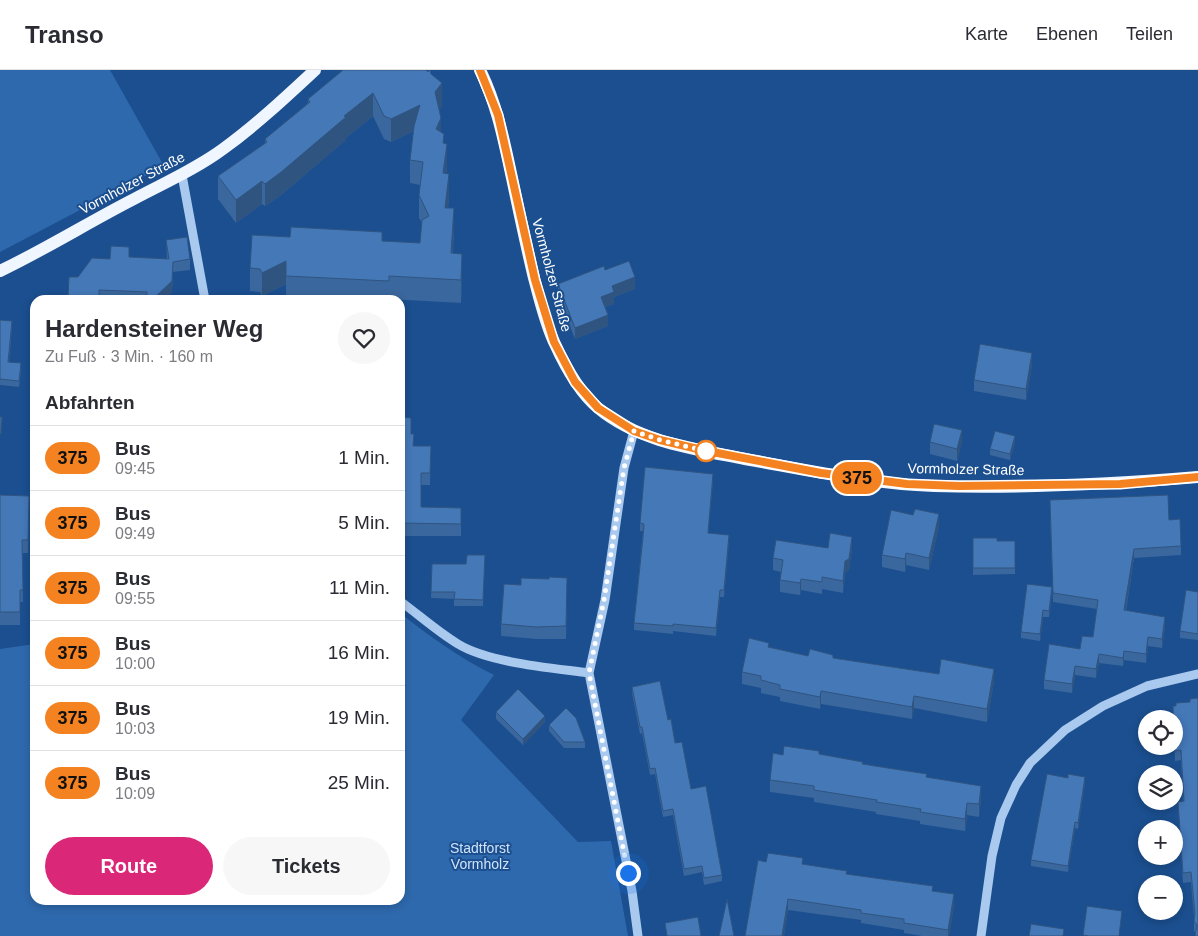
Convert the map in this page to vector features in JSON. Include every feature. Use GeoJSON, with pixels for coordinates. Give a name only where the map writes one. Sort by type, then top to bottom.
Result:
{"type":"FeatureCollection","features":[{"type":"Feature","properties":{"kind":"main road","name":"Vormholzer Straße"},"geometry":{"type":"LineString","coordinates":[[0,271],[28,258],[135,198],[182,175],[222,150],[262,118],[316,70]]}},
{"type":"Feature","properties":{"kind":"main road","name":"Vormholzer Straße"},"geometry":{"type":"LineString","coordinates":[[480,70],[498,115],[534,277],[554,342],[575,382],[598,408],[634,431],[660,440],[702,450],[821,473],[893,483],[934,486],[1120,484],[1198,477]]}},
{"type":"Feature","properties":{"kind":"street"},"geometry":{"type":"LineString","coordinates":[[182,175],[204,295]]}},
{"type":"Feature","properties":{"kind":"street"},"geometry":{"type":"LineString","coordinates":[[634,431],[624,468],[604,600],[589,673],[630,882],[638,936]]}},
{"type":"Feature","properties":{"kind":"street"},"geometry":{"type":"LineString","coordinates":[[405,604],[459,645],[481,654],[511,661],[589,673]]}},
{"type":"Feature","properties":{"kind":"street"},"geometry":{"type":"LineString","coordinates":[[981,936],[992,856],[1002,818],[1016,785],[1030,763],[1065,730],[1103,706],[1147,686],[1198,674]]}},
{"type":"Feature","properties":{"kind":"green space"},"geometry":{"type":"Polygon","coordinates":[[[0,70],[110,70],[164,166],[0,252],[0,70]]]}},
{"type":"Feature","properties":{"kind":"green space","name":"Stadtforst Vormholz"},"geometry":{"type":"Polygon","coordinates":[[[405,617],[445,646],[494,675],[461,720],[578,842],[611,841],[628,936],[0,936],[0,649],[30,645],[30,905],[405,905],[405,617]]]}},
{"type":"Feature","properties":{"kind":"building"},"geometry":{"type":"Polygon","coordinates":[[[343,70],[426,70],[428,72],[430,70],[431,74],[442,83],[435,92],[441,118],[436,129],[444,134],[443,143],[447,144],[443,173],[449,174],[445,208],[454,208],[451,253],[462,254],[461,280],[389,276],[389,281],[286,276],[286,261],[262,273],[260,269],[250,268],[252,235],[290,237],[291,227],[382,232],[382,241],[420,243],[422,220],[429,216],[419,195],[423,162],[410,160],[414,126],[420,105],[391,119],[384,116],[373,93],[280,173],[265,184],[262,181],[236,200],[218,176],[267,142],[265,139],[310,102],[308,99],[343,70]]]}},
{"type":"Feature","properties":{"kind":"building"},"geometry":{"type":"Polygon","coordinates":[[[187,237],[190,259],[173,262],[172,281],[157,295],[147,295],[147,292],[99,290],[99,295],[68,295],[69,277],[78,277],[92,258],[110,259],[111,246],[129,247],[129,257],[169,259],[166,240],[187,237]]]}},
{"type":"Feature","properties":{"kind":"building"},"geometry":{"type":"Polygon","coordinates":[[[629,261],[635,277],[612,286],[614,292],[601,297],[608,315],[575,328],[558,284],[604,266],[605,270],[629,261]]]}},
{"type":"Feature","properties":{"kind":"building"},"geometry":{"type":"Polygon","coordinates":[[[0,320],[12,321],[8,362],[21,363],[19,381],[0,379],[0,320]]]}},
{"type":"Feature","properties":{"kind":"building"},"geometry":{"type":"Polygon","coordinates":[[[980,344],[1032,353],[1026,389],[974,380],[980,344]]]}},
{"type":"Feature","properties":{"kind":"building"},"geometry":{"type":"Polygon","coordinates":[[[0,417],[2,417],[1,434],[0,434],[0,417]]]}},
{"type":"Feature","properties":{"kind":"building"},"geometry":{"type":"Polygon","coordinates":[[[405,417],[411,418],[411,434],[414,434],[413,446],[431,446],[430,473],[421,473],[421,507],[461,508],[461,524],[405,523],[405,417]]]}},
{"type":"Feature","properties":{"kind":"building"},"geometry":{"type":"Polygon","coordinates":[[[934,424],[962,430],[957,449],[930,442],[934,424]]]}},
{"type":"Feature","properties":{"kind":"building"},"geometry":{"type":"Polygon","coordinates":[[[995,431],[1015,436],[1010,454],[990,449],[995,431]]]}},
{"type":"Feature","properties":{"kind":"building"},"geometry":{"type":"Polygon","coordinates":[[[645,467],[713,474],[708,533],[729,535],[724,590],[720,590],[716,628],[634,623],[644,524],[640,523],[645,467]]]}},
{"type":"Feature","properties":{"kind":"building"},"geometry":{"type":"Polygon","coordinates":[[[0,495],[29,496],[28,540],[22,540],[23,590],[20,590],[20,612],[0,612],[0,495]]]}},
{"type":"Feature","properties":{"kind":"building"},"geometry":{"type":"Polygon","coordinates":[[[1168,495],[1169,520],[1180,519],[1181,546],[1134,549],[1124,610],[1165,617],[1162,639],[1148,637],[1146,654],[1124,651],[1123,658],[1099,654],[1096,669],[1075,666],[1072,684],[1044,680],[1049,644],[1080,649],[1082,636],[1093,637],[1098,600],[1053,593],[1050,500],[1168,495]]]}},
{"type":"Feature","properties":{"kind":"building"},"geometry":{"type":"Polygon","coordinates":[[[915,509],[939,514],[929,558],[906,553],[905,559],[882,555],[891,510],[913,515],[915,509]]]}},
{"type":"Feature","properties":{"kind":"building"},"geometry":{"type":"Polygon","coordinates":[[[830,533],[852,537],[849,559],[845,561],[843,581],[822,577],[822,582],[801,579],[800,583],[780,580],[783,560],[773,558],[776,540],[828,548],[830,533]]]}},
{"type":"Feature","properties":{"kind":"building"},"geometry":{"type":"Polygon","coordinates":[[[973,538],[997,538],[997,541],[1015,541],[1015,568],[973,568],[973,538]]]}},
{"type":"Feature","properties":{"kind":"building"},"geometry":{"type":"Polygon","coordinates":[[[467,555],[485,555],[483,600],[454,599],[455,592],[431,592],[432,564],[466,564],[467,555]]]}},
{"type":"Feature","properties":{"kind":"building"},"geometry":{"type":"Polygon","coordinates":[[[549,577],[567,578],[566,626],[536,627],[501,624],[504,584],[521,585],[521,578],[549,579],[549,577]]]}},
{"type":"Feature","properties":{"kind":"building"},"geometry":{"type":"Polygon","coordinates":[[[1027,584],[1052,587],[1049,611],[1043,610],[1040,634],[1021,632],[1027,584]]]}},
{"type":"Feature","properties":{"kind":"building"},"geometry":{"type":"Polygon","coordinates":[[[1186,590],[1198,592],[1198,634],[1180,631],[1186,590]]]}},
{"type":"Feature","properties":{"kind":"building"},"geometry":{"type":"Polygon","coordinates":[[[749,638],[769,643],[768,647],[808,656],[810,649],[833,655],[833,658],[939,674],[941,659],[994,669],[987,709],[914,696],[912,707],[821,691],[820,697],[780,689],[780,685],[761,680],[761,676],[742,672],[749,638]]]}},
{"type":"Feature","properties":{"kind":"building"},"geometry":{"type":"Polygon","coordinates":[[[660,681],[668,720],[671,719],[675,743],[682,742],[691,789],[706,786],[722,875],[704,878],[702,866],[684,869],[673,809],[663,811],[655,768],[650,769],[632,687],[660,681]]]}},
{"type":"Feature","properties":{"kind":"building"},"geometry":{"type":"Polygon","coordinates":[[[518,689],[545,716],[523,739],[496,712],[518,689]]]}},
{"type":"Feature","properties":{"kind":"building"},"geometry":{"type":"Polygon","coordinates":[[[1198,698],[1198,936],[1195,936],[1197,925],[1194,921],[1191,872],[1183,873],[1183,820],[1179,820],[1179,810],[1183,810],[1184,801],[1181,755],[1183,755],[1183,710],[1173,710],[1173,706],[1176,706],[1176,703],[1190,702],[1190,699],[1198,698]]]}},
{"type":"Feature","properties":{"kind":"building"},"geometry":{"type":"Polygon","coordinates":[[[566,708],[576,718],[585,742],[564,742],[549,725],[566,708]]]}},
{"type":"Feature","properties":{"kind":"building"},"geometry":{"type":"Polygon","coordinates":[[[784,746],[819,751],[819,754],[863,762],[862,764],[927,774],[926,777],[981,786],[979,804],[967,803],[965,819],[920,812],[921,809],[876,802],[877,800],[814,790],[814,786],[770,780],[773,753],[783,755],[784,746]]]}},
{"type":"Feature","properties":{"kind":"building"},"geometry":{"type":"Polygon","coordinates":[[[1047,774],[1068,778],[1068,774],[1085,777],[1078,823],[1075,822],[1068,866],[1031,860],[1047,774]]]}},
{"type":"Feature","properties":{"kind":"building"},"geometry":{"type":"Polygon","coordinates":[[[768,853],[803,858],[802,864],[847,871],[846,874],[933,886],[932,891],[954,894],[948,930],[904,923],[904,919],[861,913],[861,910],[788,899],[782,936],[745,936],[758,860],[766,862],[768,853]]]}},
{"type":"Feature","properties":{"kind":"building"},"geometry":{"type":"Polygon","coordinates":[[[727,899],[734,936],[719,936],[727,899]]]}},
{"type":"Feature","properties":{"kind":"building"},"geometry":{"type":"Polygon","coordinates":[[[1087,906],[1122,911],[1119,936],[1083,935],[1087,906]]]}},
{"type":"Feature","properties":{"kind":"building"},"geometry":{"type":"Polygon","coordinates":[[[698,917],[701,936],[667,936],[665,923],[698,917]]]}},
{"type":"Feature","properties":{"kind":"building"},"geometry":{"type":"Polygon","coordinates":[[[1031,924],[1064,929],[1063,936],[1029,936],[1031,924]]]}},
{"type":"Feature","properties":{"kind":"bus line","name":"375"},"geometry":{"type":"LineString","coordinates":[[480,70],[498,115],[527,249],[539,296],[554,342],[575,382],[598,408],[634,431],[660,440],[702,450],[821,473],[893,483],[934,486],[1120,484],[1198,477]]}},
{"type":"Feature","properties":{"kind":"route"},"geometry":{"type":"LineString","coordinates":[[628,873],[589,673],[604,600],[624,468],[634,431],[660,440],[706,451]]}}]}
